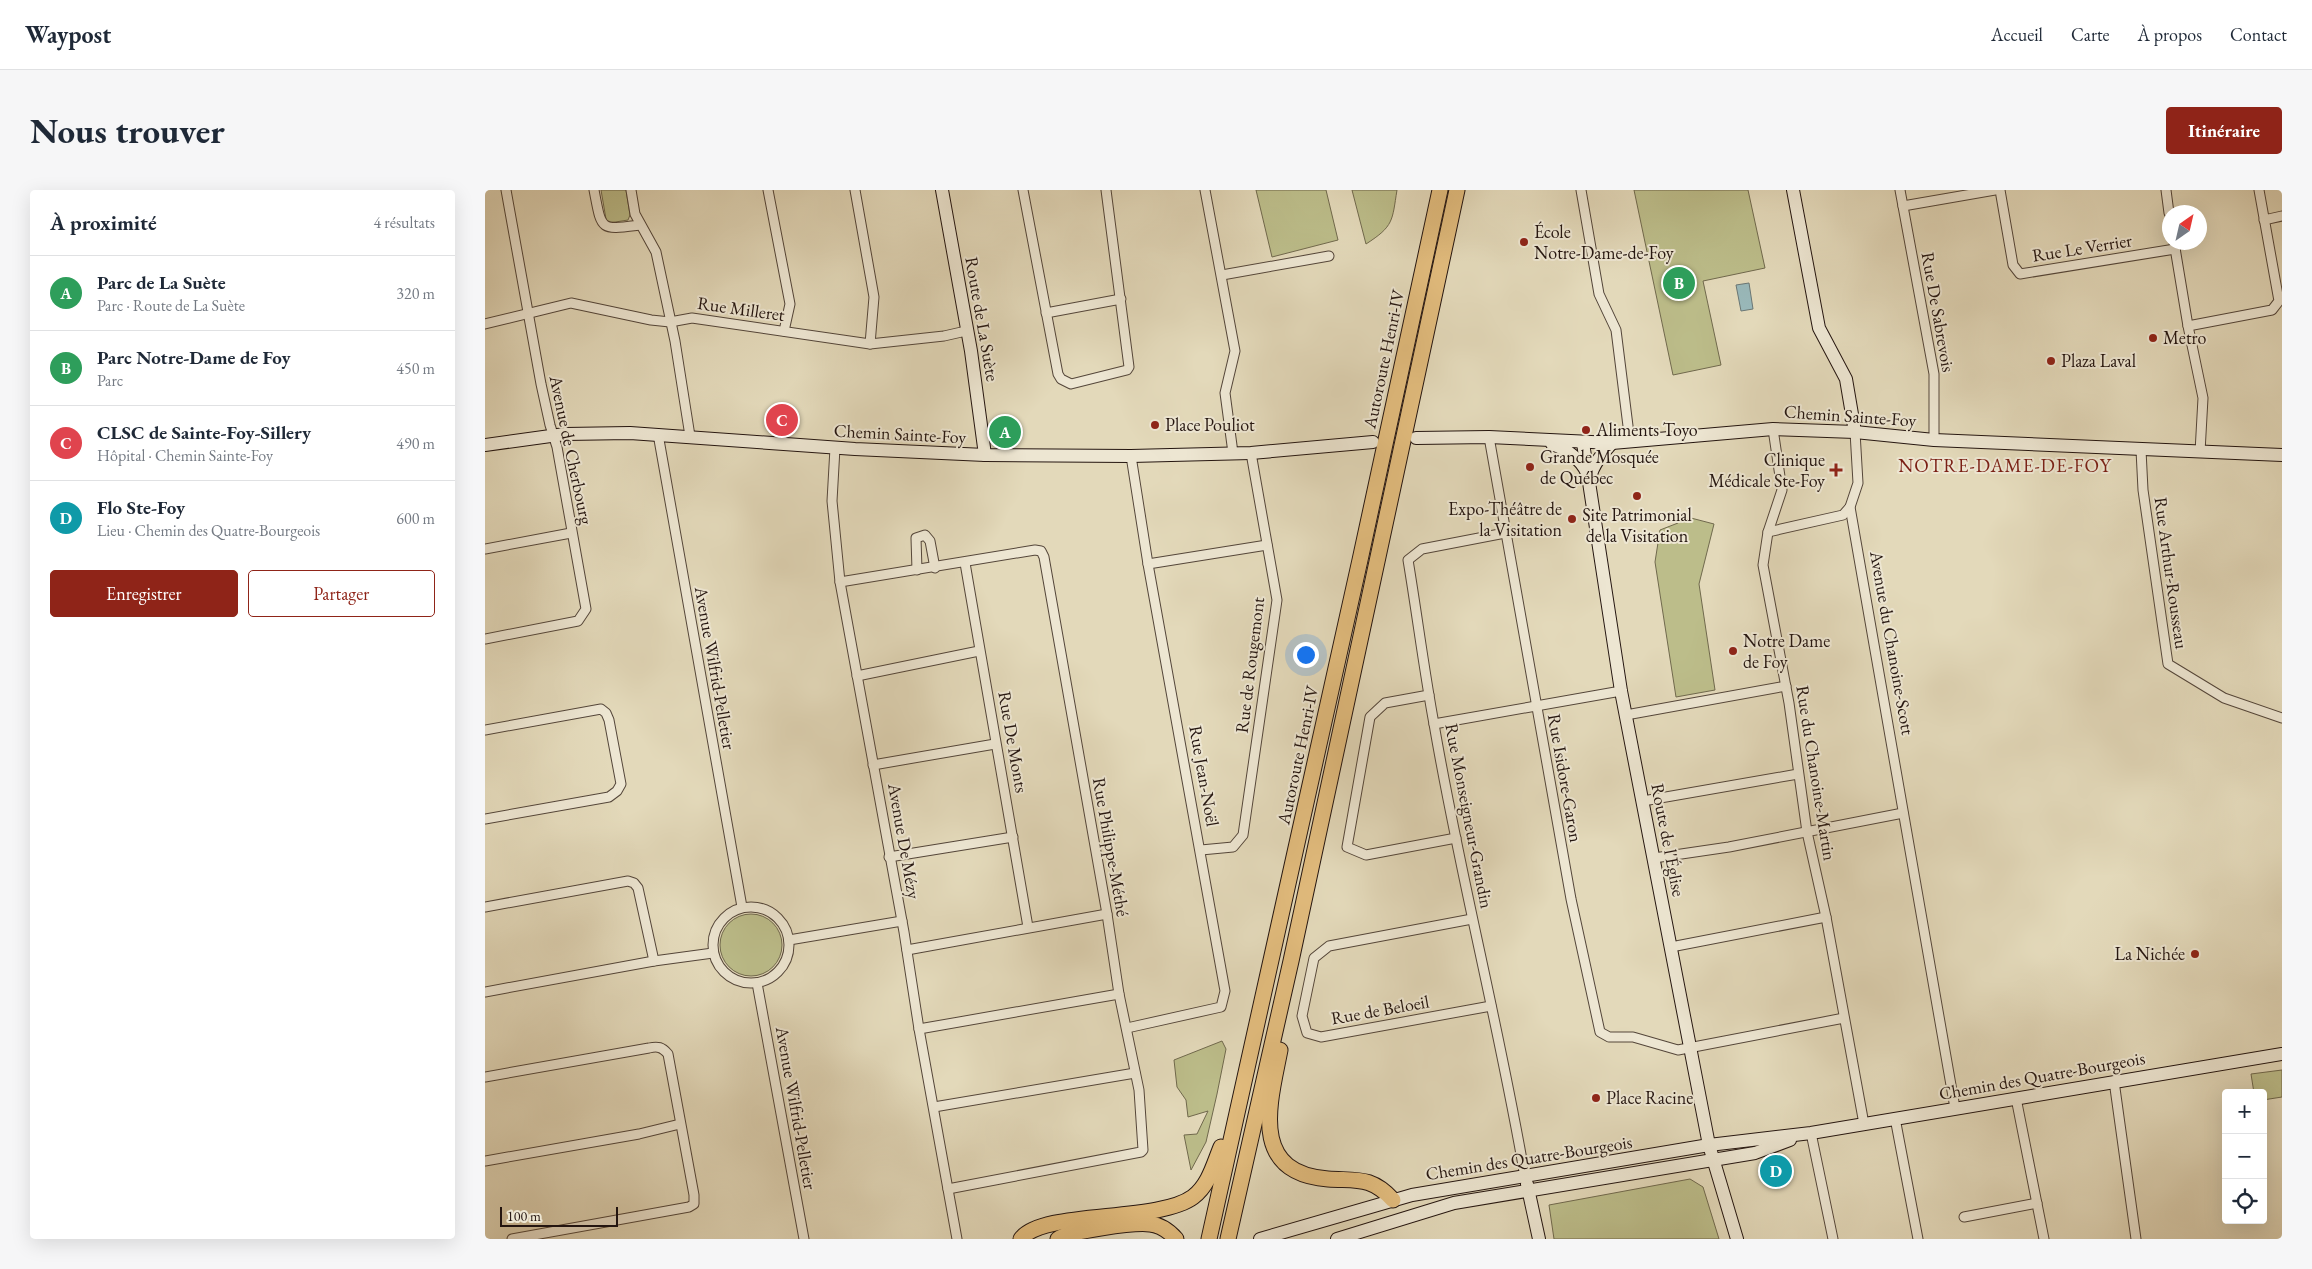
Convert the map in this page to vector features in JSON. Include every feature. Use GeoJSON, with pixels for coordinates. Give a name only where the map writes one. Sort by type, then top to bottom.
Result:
{"type":"FeatureCollection","features":[{"type":"Feature","properties":{"kind":"highway","name":"Autoroute Henri-IV"},"geometry":{"type":"LineString","coordinates":[[1209,1239],[1361,560],[1440,190]]}},
{"type":"Feature","properties":{"kind":"highway","name":"Autoroute Henri-IV"},"geometry":{"type":"LineString","coordinates":[[1228,1239],[1457,190]]}},
{"type":"Feature","properties":{"kind":"highway"},"geometry":{"type":"LineString","coordinates":[[1281,1000],[1286,1019],[1268,1118],[1270,1135],[1278,1154],[1288,1165],[1304,1174],[1326,1179],[1370,1182],[1378,1185],[1393,1200]]}},
{"type":"Feature","properties":{"kind":"highway"},"geometry":{"type":"LineString","coordinates":[[1021,1239],[1027,1232],[1043,1226],[1164,1208],[1183,1203],[1193,1197],[1207,1180],[1222,1146],[1232,1131]]}},
{"type":"Feature","properties":{"kind":"highway"},"geometry":{"type":"LineString","coordinates":[[1058,1239],[1068,1234],[1083,1231],[1150,1224],[1166,1230],[1176,1239]]}},
{"type":"Feature","properties":{"kind":"highway"},"geometry":{"type":"LineString","coordinates":[[1033,1239],[1043,1226]]}},
{"type":"Feature","properties":{"kind":"main road","name":"Route de La Suète"},"geometry":{"type":"LineString","coordinates":[[942,190],[971,351],[985,455]]}},
{"type":"Feature","properties":{"kind":"main road","name":"Avenue du Chanoine-Scott"},"geometry":{"type":"LineString","coordinates":[[1793,190],[1819,328],[1846,379],[1855,432]]}},
{"type":"Feature","properties":{"kind":"main road","name":"Chemin Sainte-Foy"},"geometry":{"type":"LineString","coordinates":[[1417,438],[1489,437],[1612,443],[1773,429],[1855,432],[1933,440],[2282,455]]}},
{"type":"Feature","properties":{"kind":"main road","name":"Chemin Sainte-Foy"},"geometry":{"type":"LineString","coordinates":[[485,445],[553,436],[607,432],[690,436],[835,448],[985,455],[1131,456],[1251,453],[1373,442]]}},
{"type":"Feature","properties":{"kind":"main road"},"geometry":{"type":"LineString","coordinates":[[1547,441],[1564,448],[1584,466],[1590,480]]}},
{"type":"Feature","properties":{"kind":"main road","name":"Route de l'Église"},"geometry":{"type":"LineString","coordinates":[[1583,443],[1621,692],[1653,858],[1709,1145],[1737,1239]]}},
{"type":"Feature","properties":{"kind":"main road"},"geometry":{"type":"LineString","coordinates":[[1590,480],[1591,472],[1602,454],[1612,443]]}},
{"type":"Feature","properties":{"kind":"main road","name":"Chemin des Quatre-Bourgeois"},"geometry":{"type":"LineString","coordinates":[[1260,1239],[1393,1200],[1709,1145],[1810,1133],[2282,1054]]}},
{"type":"Feature","properties":{"kind":"main road","name":"Chemin des Quatre-Bourgeois"},"geometry":{"type":"LineString","coordinates":[[1339,1239],[1454,1204],[1755,1153],[1810,1133]]}},
{"type":"Feature","properties":{"kind":"main road"},"geometry":{"type":"LineString","coordinates":[[1525,1177],[1539,1239]]}},
{"type":"Feature","properties":{"kind":"main road"},"geometry":{"type":"LineString","coordinates":[[1322,1221],[1333,1228],[1339,1239]]}},
{"type":"Feature","properties":{"kind":"street","name":"Avenue de Cherbourg"},"geometry":{"type":"LineString","coordinates":[[485,639],[578,621],[586,609],[557,446],[541,384],[506,190]]}},
{"type":"Feature","properties":{"kind":"street"},"geometry":{"type":"LineString","coordinates":[[594,190],[603,226],[609,228],[640,225]]}},
{"type":"Feature","properties":{"kind":"street"},"geometry":{"type":"LineString","coordinates":[[631,190],[635,214],[656,252],[690,436]]}},
{"type":"Feature","properties":{"kind":"street"},"geometry":{"type":"LineString","coordinates":[[768,190],[790,304],[783,331]]}},
{"type":"Feature","properties":{"kind":"street"},"geometry":{"type":"LineString","coordinates":[[855,190],[874,297],[870,344]]}},
{"type":"Feature","properties":{"kind":"street"},"geometry":{"type":"LineString","coordinates":[[1023,190],[1046,313],[1061,379],[1071,384],[1127,370],[1129,367],[1106,190]]}},
{"type":"Feature","properties":{"kind":"street"},"geometry":{"type":"LineString","coordinates":[[1205,190],[1235,351],[1225,393],[1233,453]]}},
{"type":"Feature","properties":{"kind":"street"},"geometry":{"type":"LineString","coordinates":[[1581,190],[1599,294],[1616,330],[1630,442]]}},
{"type":"Feature","properties":{"kind":"street","name":"Rue De Sabrevois"},"geometry":{"type":"LineString","coordinates":[[1900,190],[1934,374],[1933,440]]}},
{"type":"Feature","properties":{"kind":"street"},"geometry":{"type":"LineString","coordinates":[[1903,206],[1989,190]]}},
{"type":"Feature","properties":{"kind":"street","name":"Rue Le Verrier"},"geometry":{"type":"LineString","coordinates":[[2000,190],[2013,265],[2020,274],[2162,248]]}},
{"type":"Feature","properties":{"kind":"street"},"geometry":{"type":"LineString","coordinates":[[2166,190],[2168,205]]}},
{"type":"Feature","properties":{"kind":"street"},"geometry":{"type":"LineString","coordinates":[[2188,326],[2272,310],[2279,301],[2259,190]]}},
{"type":"Feature","properties":{"kind":"street"},"geometry":{"type":"LineString","coordinates":[[2264,220],[2282,216]]}},
{"type":"Feature","properties":{"kind":"street"},"geometry":{"type":"LineString","coordinates":[[2176,250],[2188,326],[2203,398],[2200,452]]}},
{"type":"Feature","properties":{"kind":"street"},"geometry":{"type":"LineString","coordinates":[[1221,275],[1329,256]]}},
{"type":"Feature","properties":{"kind":"street"},"geometry":{"type":"LineString","coordinates":[[1046,313],[1121,299]]}},
{"type":"Feature","properties":{"kind":"street","name":"Rue Milleret"},"geometry":{"type":"LineString","coordinates":[[485,324],[571,303],[651,320],[670,322],[692,318],[870,344],[944,336],[966,331]]}},
{"type":"Feature","properties":{"kind":"street","name":"Rue du Chanoine-Martin"},"geometry":{"type":"LineString","coordinates":[[1773,429],[1782,490],[1767,532],[1763,565],[1786,686],[1807,832],[1826,917],[1864,1124]]}},
{"type":"Feature","properties":{"kind":"street","name":"Avenue du Chanoine-Scott"},"geometry":{"type":"LineString","coordinates":[[1855,432],[1858,483],[1851,507],[1955,1108]]}},
{"type":"Feature","properties":{"kind":"street","name":"Avenue Wilfrid-Pelletier"},"geometry":{"type":"LineString","coordinates":[[658,434],[742,907]]}},
{"type":"Feature","properties":{"kind":"street","name":"Rue Isidore-Garon"},"geometry":{"type":"LineString","coordinates":[[1489,437],[1535,707],[1571,899],[1600,1032],[1609,1037],[1633,1037],[1678,1050],[1690,1048]]}},
{"type":"Feature","properties":{"kind":"street","name":"Avenue De Mézy"},"geometry":{"type":"LineString","coordinates":[[835,448],[832,501],[840,582],[902,921],[919,1029],[957,1239]]}},
{"type":"Feature","properties":{"kind":"street","name":"Rue Arthur-Rousseau"},"geometry":{"type":"LineString","coordinates":[[2141,450],[2143,490],[2168,664],[2224,698],[2282,718]]}},
{"type":"Feature","properties":{"kind":"street","name":"Rue de Rougemont"},"geometry":{"type":"LineString","coordinates":[[1201,850],[1233,847],[1243,835],[1277,600],[1251,453]]}},
{"type":"Feature","properties":{"kind":"street","name":"Rue Jean-Noël"},"geometry":{"type":"LineString","coordinates":[[1127,1028],[1221,1007],[1225,992],[1201,850],[1148,564],[1131,456]]}},
{"type":"Feature","properties":{"kind":"street"},"geometry":{"type":"LineString","coordinates":[[1767,532],[1843,515],[1851,507]]}},
{"type":"Feature","properties":{"kind":"street"},"geometry":{"type":"LineString","coordinates":[[485,549],[571,533]]}},
{"type":"Feature","properties":{"kind":"street","name":"Rue Monseigneur-Grandin"},"geometry":{"type":"LineString","coordinates":[[1505,533],[1422,549],[1408,560],[1434,724],[1456,838],[1513,1106],[1525,1177]]}},
{"type":"Feature","properties":{"kind":"street"},"geometry":{"type":"LineString","coordinates":[[917,570],[916,538],[925,535],[930,541],[935,568]]}},
{"type":"Feature","properties":{"kind":"street"},"geometry":{"type":"LineString","coordinates":[[1148,564],[1267,545]]}},
{"type":"Feature","properties":{"kind":"street","name":"Rue Philippe-Méthé"},"geometry":{"type":"LineString","coordinates":[[948,1188],[1141,1152],[1143,1150],[1139,1090],[1119,994],[1107,914],[1046,567],[1041,551],[1035,550],[965,563]]}},
{"type":"Feature","properties":{"kind":"street"},"geometry":{"type":"LineString","coordinates":[[840,582],[965,563]]}},
{"type":"Feature","properties":{"kind":"street","name":"Rue De Monts"},"geometry":{"type":"LineString","coordinates":[[965,563],[1028,928]]}},
{"type":"Feature","properties":{"kind":"street"},"geometry":{"type":"LineString","coordinates":[[857,676],[979,651]]}},
{"type":"Feature","properties":{"kind":"street"},"geometry":{"type":"LineString","coordinates":[[1626,714],[1786,686]]}},
{"type":"Feature","properties":{"kind":"street"},"geometry":{"type":"LineString","coordinates":[[1434,724],[1621,692]]}},
{"type":"Feature","properties":{"kind":"street"},"geometry":{"type":"LineString","coordinates":[[1429,695],[1385,703],[1370,717],[1347,847],[1366,855],[1456,838]]}},
{"type":"Feature","properties":{"kind":"street"},"geometry":{"type":"LineString","coordinates":[[485,730],[601,709],[606,713],[609,720],[621,784],[617,791],[609,797],[485,819]]}},
{"type":"Feature","properties":{"kind":"street"},"geometry":{"type":"LineString","coordinates":[[873,766],[995,744]]}},
{"type":"Feature","properties":{"kind":"street"},"geometry":{"type":"LineString","coordinates":[[1643,801],[1798,774]]}},
{"type":"Feature","properties":{"kind":"street"},"geometry":{"type":"LineString","coordinates":[[1653,858],[1807,832],[1903,813]]}},
{"type":"Feature","properties":{"kind":"street"},"geometry":{"type":"LineString","coordinates":[[889,857],[1013,836]]}},
{"type":"Feature","properties":{"kind":"street"},"geometry":{"type":"LineString","coordinates":[[485,907],[628,881],[634,883],[638,888],[654,961]]}},
{"type":"Feature","properties":{"kind":"street"},"geometry":{"type":"LineString","coordinates":[[742,907],[756,907],[773,914],[785,928],[789,940],[787,957],[779,972],[769,979],[757,983],[740,982],[725,973],[717,964],[713,953],[716,929],[723,919],[742,907]]}},
{"type":"Feature","properties":{"kind":"street"},"geometry":{"type":"LineString","coordinates":[[907,950],[1107,914]]}},
{"type":"Feature","properties":{"kind":"street"},"geometry":{"type":"LineString","coordinates":[[1671,947],[1826,917]]}},
{"type":"Feature","properties":{"kind":"street","name":"Rue de Beloeil"},"geometry":{"type":"LineString","coordinates":[[1473,919],[1329,946],[1314,958],[1302,1016],[1307,1034],[1321,1037],[1491,1006]]}},
{"type":"Feature","properties":{"kind":"street"},"geometry":{"type":"LineString","coordinates":[[789,940],[902,921]]}},
{"type":"Feature","properties":{"kind":"street"},"geometry":{"type":"LineString","coordinates":[[485,992],[654,961],[713,953]]}},
{"type":"Feature","properties":{"kind":"street","name":"Avenue Wilfrid-Pelletier"},"geometry":{"type":"LineString","coordinates":[[757,983],[804,1239]]}},
{"type":"Feature","properties":{"kind":"street"},"geometry":{"type":"LineString","coordinates":[[919,1029],[1119,994]]}},
{"type":"Feature","properties":{"kind":"street"},"geometry":{"type":"LineString","coordinates":[[1690,1048],[1844,1018]]}},
{"type":"Feature","properties":{"kind":"street"},"geometry":{"type":"LineString","coordinates":[[485,1077],[658,1046],[663,1048],[668,1054],[694,1195],[694,1204],[689,1206],[512,1239]]}},
{"type":"Feature","properties":{"kind":"street"},"geometry":{"type":"LineString","coordinates":[[934,1107],[1135,1072]]}},
{"type":"Feature","properties":{"kind":"street"},"geometry":{"type":"LineString","coordinates":[[2114,1081],[2136,1239]]}},
{"type":"Feature","properties":{"kind":"street"},"geometry":{"type":"LineString","coordinates":[[2016,1098],[2044,1239]]}},
{"type":"Feature","properties":{"kind":"street"},"geometry":{"type":"LineString","coordinates":[[1895,1118],[1918,1239]]}},
{"type":"Feature","properties":{"kind":"street"},"geometry":{"type":"LineString","coordinates":[[485,1161],[639,1134],[680,1124]]}},
{"type":"Feature","properties":{"kind":"street"},"geometry":{"type":"LineString","coordinates":[[1810,1133],[1833,1239]]}},
{"type":"Feature","properties":{"kind":"street"},"geometry":{"type":"LineString","coordinates":[[1964,1217],[2037,1203]]}},
{"type":"Feature","properties":{"kind":"green space"},"geometry":{"type":"Polygon","coordinates":[[[601,190],[626,190],[630,215],[628,220],[609,223],[606,219],[601,190]]]}},
{"type":"Feature","properties":{"kind":"green space"},"geometry":{"type":"Polygon","coordinates":[[[1256,190],[1326,190],[1338,240],[1272,257],[1256,190]]]}},
{"type":"Feature","properties":{"kind":"green space"},"geometry":{"type":"Polygon","coordinates":[[[1352,190],[1397,190],[1390,222],[1382,232],[1366,244],[1352,190]]]}},
{"type":"Feature","properties":{"kind":"green space"},"geometry":{"type":"Polygon","coordinates":[[[1634,190],[1748,190],[1765,268],[1703,281],[1721,365],[1673,375],[1634,190]]]}},
{"type":"Feature","properties":{"kind":"green space"},"geometry":{"type":"Polygon","coordinates":[[[1016,423],[1017,442],[999,443],[995,440],[993,425],[1016,423]]]}},
{"type":"Feature","properties":{"kind":"green space"},"geometry":{"type":"Polygon","coordinates":[[[1681,518],[1691,518],[1714,524],[1699,584],[1715,690],[1676,697],[1655,562],[1660,530],[1678,523],[1681,518]]]}},
{"type":"Feature","properties":{"kind":"green space"},"geometry":{"type":"Polygon","coordinates":[[[745,914],[757,914],[773,923],[780,933],[782,945],[780,957],[773,967],[757,976],[745,976],[734,971],[725,962],[720,951],[720,939],[725,928],[734,919],[745,914]]]}},
{"type":"Feature","properties":{"kind":"green space"},"geometry":{"type":"Polygon","coordinates":[[[1222,1041],[1226,1049],[1206,1142],[1191,1170],[1184,1135],[1197,1134],[1208,1111],[1188,1117],[1186,1100],[1177,1087],[1174,1060],[1222,1041]]]}},
{"type":"Feature","properties":{"kind":"green space"},"geometry":{"type":"Polygon","coordinates":[[[2282,1070],[2282,1097],[2267,1099],[2267,1089],[2253,1089],[2251,1074],[2282,1070]]]}},
{"type":"Feature","properties":{"kind":"green space"},"geometry":{"type":"Polygon","coordinates":[[[1690,1179],[1703,1187],[1719,1239],[1554,1239],[1549,1205],[1690,1179]]]}},
{"type":"Feature","properties":{"kind":"water"},"geometry":{"type":"Polygon","coordinates":[[[1749,283],[1753,309],[1741,311],[1736,285],[1749,283]]]}},
{"type":"Feature","properties":{"kind":"place","name":"École Notre-Dame-de-Foy"},"geometry":{"type":"Point","coordinates":[1524,242]}},
{"type":"Feature","properties":{"kind":"place","name":"Parc Notre-Dame de Foy"},"geometry":{"type":"Point","coordinates":[1679,283]}},
{"type":"Feature","properties":{"kind":"place","name":"Metro"},"geometry":{"type":"Point","coordinates":[2153,338]}},
{"type":"Feature","properties":{"kind":"place","name":"Plaza Laval"},"geometry":{"type":"Point","coordinates":[2051,361]}},
{"type":"Feature","properties":{"kind":"place","name":"CLSC de Sainte-Foy-Sillery"},"geometry":{"type":"Point","coordinates":[782,420]}},
{"type":"Feature","properties":{"kind":"place","name":"Place Pouliot"},"geometry":{"type":"Point","coordinates":[1155,425]}},
{"type":"Feature","properties":{"kind":"place","name":"Aliments Toyo"},"geometry":{"type":"Point","coordinates":[1586,430]}},
{"type":"Feature","properties":{"kind":"place","name":"Parc de La Suète"},"geometry":{"type":"Point","coordinates":[1005,432]}},
{"type":"Feature","properties":{"kind":"place","name":"Grande Mosquée de Québec"},"geometry":{"type":"Point","coordinates":[1530,467]}},
{"type":"Feature","properties":{"kind":"place","name":"Clinique Médicale Ste-Foy"},"geometry":{"type":"Point","coordinates":[1836,470]}},
{"type":"Feature","properties":{"kind":"place","name":"Site Patrimonial de la Visitation"},"geometry":{"type":"Point","coordinates":[1637,496]}},
{"type":"Feature","properties":{"kind":"place","name":"Expo-Théâtre de la Visitation"},"geometry":{"type":"Point","coordinates":[1572,519]}},
{"type":"Feature","properties":{"kind":"place","name":"Notre Dame de Foy"},"geometry":{"type":"Point","coordinates":[1733,651]}},
{"type":"Feature","properties":{"kind":"place","name":"La Nichée"},"geometry":{"type":"Point","coordinates":[2195,954]}},
{"type":"Feature","properties":{"kind":"place","name":"Place Racine"},"geometry":{"type":"Point","coordinates":[1596,1098]}},
{"type":"Feature","properties":{"kind":"place","name":"Flo Ste-Foy"},"geometry":{"type":"Point","coordinates":[1776,1171]}},
{"type":"Feature","properties":{"kind":"district","name":"NOTRE-DAME-DE-FOY"},"geometry":{"type":"Point","coordinates":[2005,465]}}]}
